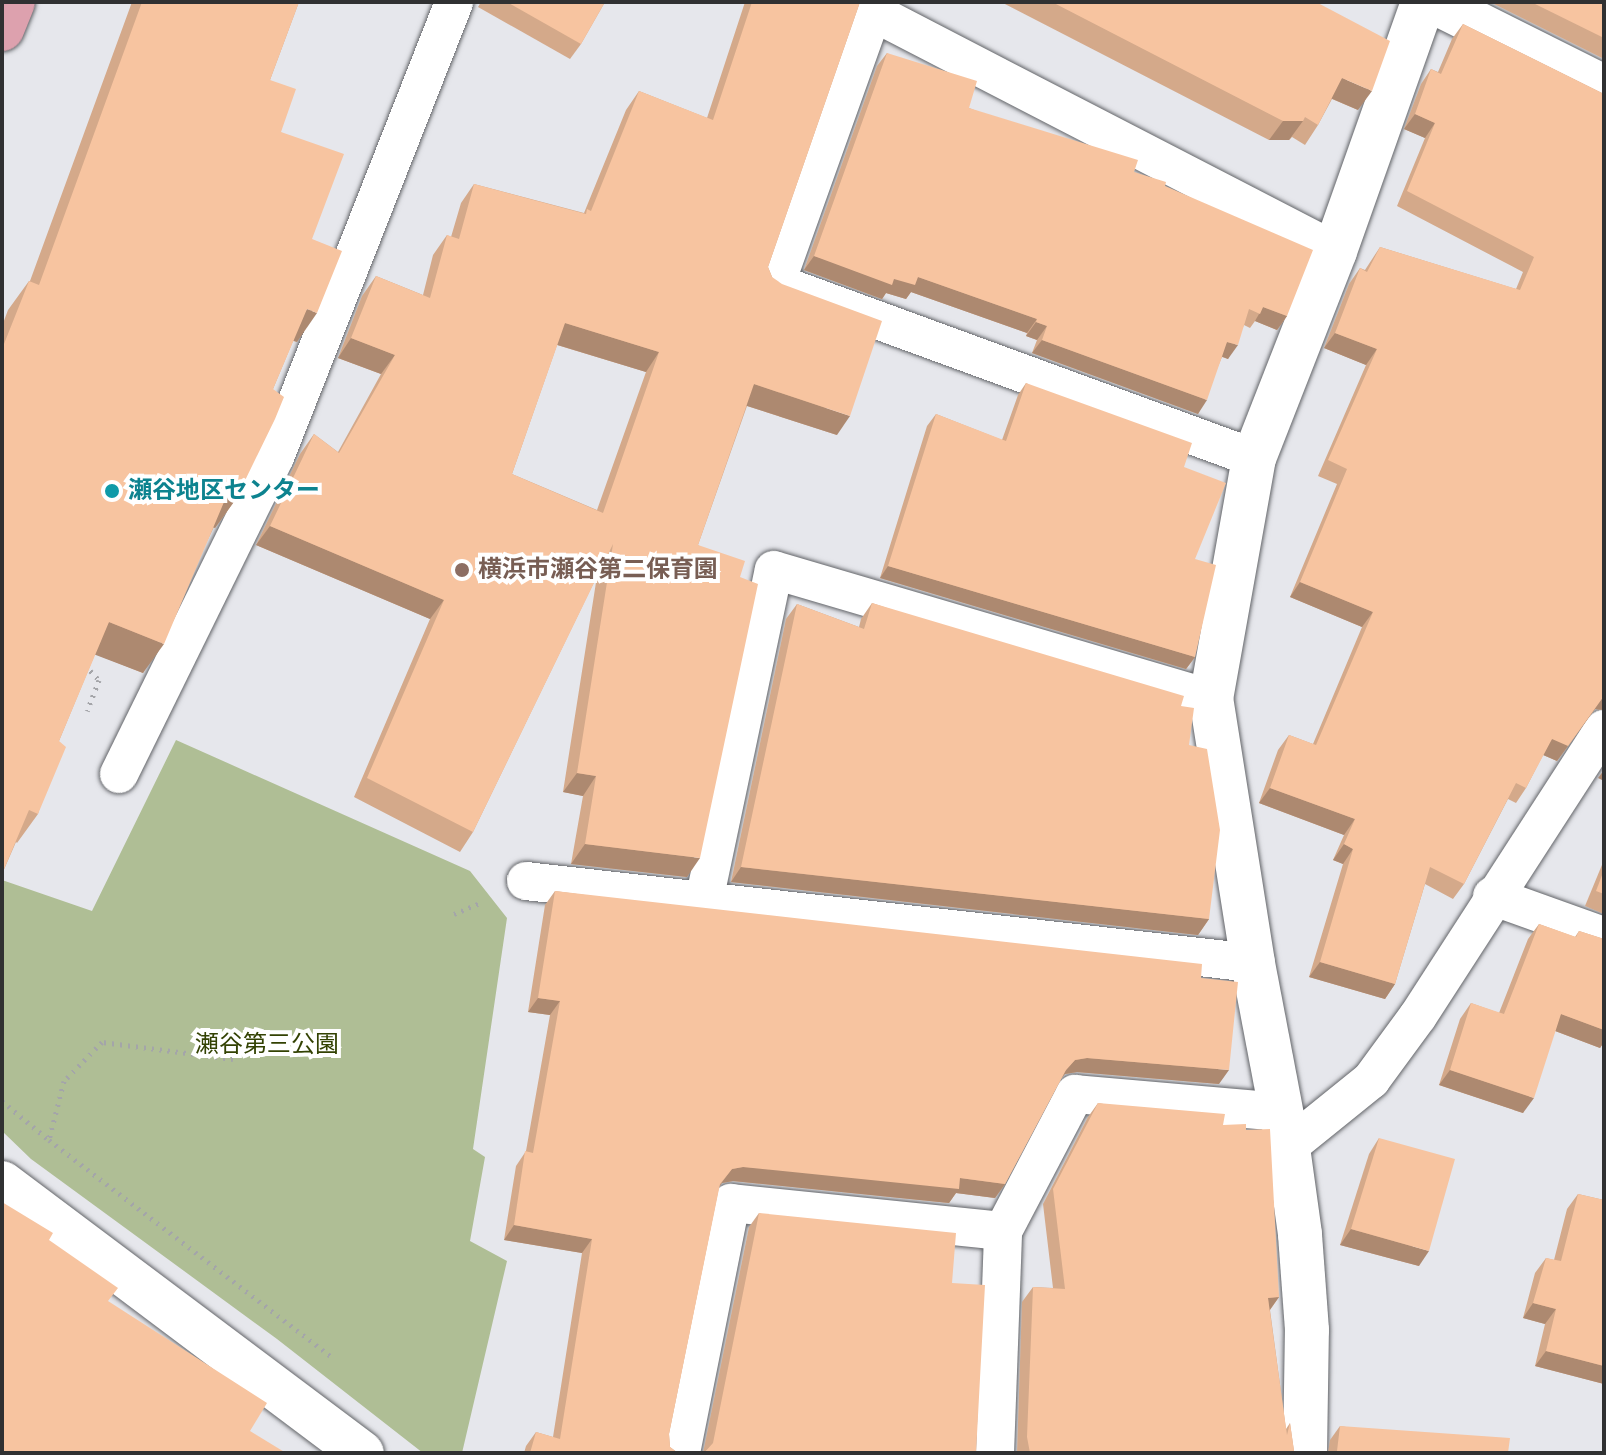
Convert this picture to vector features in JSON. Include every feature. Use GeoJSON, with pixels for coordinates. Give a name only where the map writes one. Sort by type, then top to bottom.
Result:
{"type":"FeatureCollection","features":[{"type":"Feature","properties":{"kind":"main road"},"geometry":{"type":"LineString","coordinates":[[2,29],[13,2]]}},
{"type":"Feature","properties":{"kind":"street"},"geometry":{"type":"LineString","coordinates":[[1305,1453],[1307,1330],[1285,1130],[1253,963],[1211,699],[1254,458],[1335,251],[1423,2]]}},
{"type":"Feature","properties":{"kind":"street"},"geometry":{"type":"LineString","coordinates":[[1434,2],[1604,87]]}},
{"type":"Feature","properties":{"kind":"street"},"geometry":{"type":"LineString","coordinates":[[2,1183],[362,1453]]}},
{"type":"Feature","properties":{"kind":"lane"},"geometry":{"type":"LineString","coordinates":[[119,774],[275,457],[454,2]]}},
{"type":"Feature","properties":{"kind":"lane"},"geometry":{"type":"LineString","coordinates":[[1254,458],[776,283],[873,12],[1335,251]]}},
{"type":"Feature","properties":{"kind":"lane"},"geometry":{"type":"LineString","coordinates":[[704,901],[774,570],[1211,699]]}},
{"type":"Feature","properties":{"kind":"lane"},"geometry":{"type":"LineString","coordinates":[[995,1453],[1003,1231],[1075,1094],[1285,1130],[1371,1080],[1418,1016],[1492,896],[1604,729]]}},
{"type":"Feature","properties":{"kind":"lane"},"geometry":{"type":"LineString","coordinates":[[526,881],[1253,963]]}},
{"type":"Feature","properties":{"kind":"lane"},"geometry":{"type":"LineString","coordinates":[[1492,896],[1604,936]]}},
{"type":"Feature","properties":{"kind":"lane"},"geometry":{"type":"LineString","coordinates":[[681,1453],[731,1203],[1003,1231]]}},
{"type":"Feature","properties":{"kind":"path"},"geometry":{"type":"LineString","coordinates":[[79,657],[99,680],[82,724]]}},
{"type":"Feature","properties":{"kind":"path"},"geometry":{"type":"LineString","coordinates":[[63,1097],[64,1081],[102,1042],[233,1059],[249,1032]]}},
{"type":"Feature","properties":{"kind":"path"},"geometry":{"type":"LineString","coordinates":[[2,1101],[49,1140]]}},
{"type":"Feature","properties":{"kind":"green space","name":"瀬谷第三公園"},"geometry":{"type":"Polygon","coordinates":[[[176,740],[470,871],[507,918],[473,1149],[485,1157],[470,1241],[507,1261],[462,1453],[423,1453],[277,1339],[31,1159],[2,1131],[2,880],[92,911],[176,740]]]}},
{"type":"Feature","properties":{"kind":"building"},"geometry":{"type":"Polygon","coordinates":[[[142,2],[299,2],[270,80],[296,89],[281,132],[344,154],[312,239],[342,251],[317,313],[307,309],[273,389],[284,397],[275,419],[236,499],[227,495],[164,644],[109,622],[59,741],[66,747],[38,814],[29,810],[2,874],[2,349],[29,281],[39,285],[142,2]]]}},
{"type":"Feature","properties":{"kind":"building"},"geometry":{"type":"Polygon","coordinates":[[[507,2],[605,2],[581,44],[507,2]]]}},
{"type":"Feature","properties":{"kind":"building"},"geometry":{"type":"Polygon","coordinates":[[[752,2],[860,2],[768,267],[772,277],[782,284],[882,321],[850,416],[754,384],[698,545],[745,561],[740,577],[758,584],[700,858],[585,844],[596,776],[577,773],[613,544],[473,832],[367,778],[444,600],[270,526],[314,434],[339,453],[395,355],[351,338],[376,276],[430,298],[447,235],[459,239],[474,184],[586,214],[587,209],[591,211],[639,91],[713,120],[752,2]],[[565,323],[512,474],[603,513],[659,352],[565,323]]]}},
{"type":"Feature","properties":{"kind":"building"},"geometry":{"type":"Polygon","coordinates":[[[1052,2],[1316,2],[1390,41],[1372,91],[1342,78],[1318,125],[1305,117],[1303,121],[1283,121],[1052,2]]]}},
{"type":"Feature","properties":{"kind":"building"},"geometry":{"type":"Polygon","coordinates":[[[1531,2],[1604,2],[1604,38],[1531,2]]]}},
{"type":"Feature","properties":{"kind":"building"},"geometry":{"type":"Polygon","coordinates":[[[1463,24],[1604,94],[1604,696],[1568,746],[1552,739],[1526,788],[1516,783],[1464,884],[1430,867],[1395,984],[1320,962],[1353,849],[1344,844],[1355,819],[1270,788],[1289,735],[1316,745],[1373,612],[1300,582],[1347,469],[1328,460],[1377,349],[1335,333],[1360,268],[1367,272],[1380,247],[1520,290],[1534,257],[1407,191],[1435,123],[1415,114],[1431,69],[1441,74],[1463,24]]]}},
{"type":"Feature","properties":{"kind":"building"},"geometry":{"type":"Polygon","coordinates":[[[887,53],[977,81],[969,108],[1138,160],[1134,172],[1166,182],[1165,186],[1313,250],[1287,316],[1263,307],[1260,314],[1249,309],[1238,345],[1227,342],[1207,400],[1042,340],[1047,326],[1036,322],[1037,319],[918,277],[915,285],[894,279],[892,285],[814,256],[887,53]]]}},
{"type":"Feature","properties":{"kind":"building"},"geometry":{"type":"Polygon","coordinates":[[[1026,383],[1192,443],[1184,467],[1226,483],[1195,559],[1216,565],[1195,657],[888,566],[936,414],[1006,441],[1026,383]]]}},
{"type":"Feature","properties":{"kind":"building"},"geometry":{"type":"Polygon","coordinates":[[[872,603],[1184,696],[1181,706],[1194,708],[1189,745],[1207,749],[1220,830],[1209,919],[741,867],[797,604],[864,629],[872,603]]]}},
{"type":"Feature","properties":{"kind":"building"},"geometry":{"type":"Polygon","coordinates":[[[1604,870],[1604,894],[1596,891],[1604,870]]]}},
{"type":"Feature","properties":{"kind":"building"},"geometry":{"type":"Polygon","coordinates":[[[555,891],[1202,964],[1201,978],[1238,982],[1229,1070],[1087,1058],[1075,1060],[1066,1070],[1005,1184],[960,1178],[959,1189],[743,1167],[732,1169],[720,1184],[669,1434],[670,1447],[678,1453],[530,1453],[536,1432],[560,1439],[592,1239],[514,1225],[525,1151],[533,1153],[560,1001],[538,998],[555,891]]]}},
{"type":"Feature","properties":{"kind":"building"},"geometry":{"type":"Polygon","coordinates":[[[1539,924],[1576,937],[1579,931],[1604,939],[1604,1030],[1561,1014],[1534,1098],[1450,1070],[1471,1003],[1504,1014],[1539,924]]]}},
{"type":"Feature","properties":{"kind":"building"},"geometry":{"type":"Polygon","coordinates":[[[1098,1103],[1225,1114],[1223,1125],[1246,1124],[1246,1130],[1270,1129],[1279,1297],[1268,1298],[1287,1435],[1290,1423],[1296,1453],[1030,1453],[1027,1437],[1033,1287],[1065,1289],[1053,1189],[1098,1103]]]}},
{"type":"Feature","properties":{"kind":"building"},"geometry":{"type":"Polygon","coordinates":[[[1379,1138],[1455,1159],[1429,1251],[1351,1229],[1379,1138]]]}},
{"type":"Feature","properties":{"kind":"building"},"geometry":{"type":"Polygon","coordinates":[[[1578,1194],[1604,1200],[1604,1366],[1546,1351],[1556,1309],[1533,1303],[1546,1258],[1561,1261],[1578,1194]]]}},
{"type":"Feature","properties":{"kind":"building"},"geometry":{"type":"Polygon","coordinates":[[[2,1202],[53,1233],[49,1240],[118,1288],[108,1301],[267,1403],[250,1431],[286,1453],[2,1453],[2,1202]]]}},
{"type":"Feature","properties":{"kind":"building"},"geometry":{"type":"Polygon","coordinates":[[[759,1213],[956,1233],[952,1283],[985,1285],[976,1453],[704,1453],[713,1443],[759,1213]]]}},
{"type":"Feature","properties":{"kind":"building"},"geometry":{"type":"Polygon","coordinates":[[[1340,1426],[1510,1438],[1508,1453],[1334,1453],[1337,1451],[1340,1426]]]}},
{"type":"Feature","properties":{"kind":"place","name":"瀬谷地区センター"},"geometry":{"type":"Point","coordinates":[112,491]}},
{"type":"Feature","properties":{"kind":"place","name":"横浜市瀬谷第二保育園"},"geometry":{"type":"Point","coordinates":[462,570]}}]}
